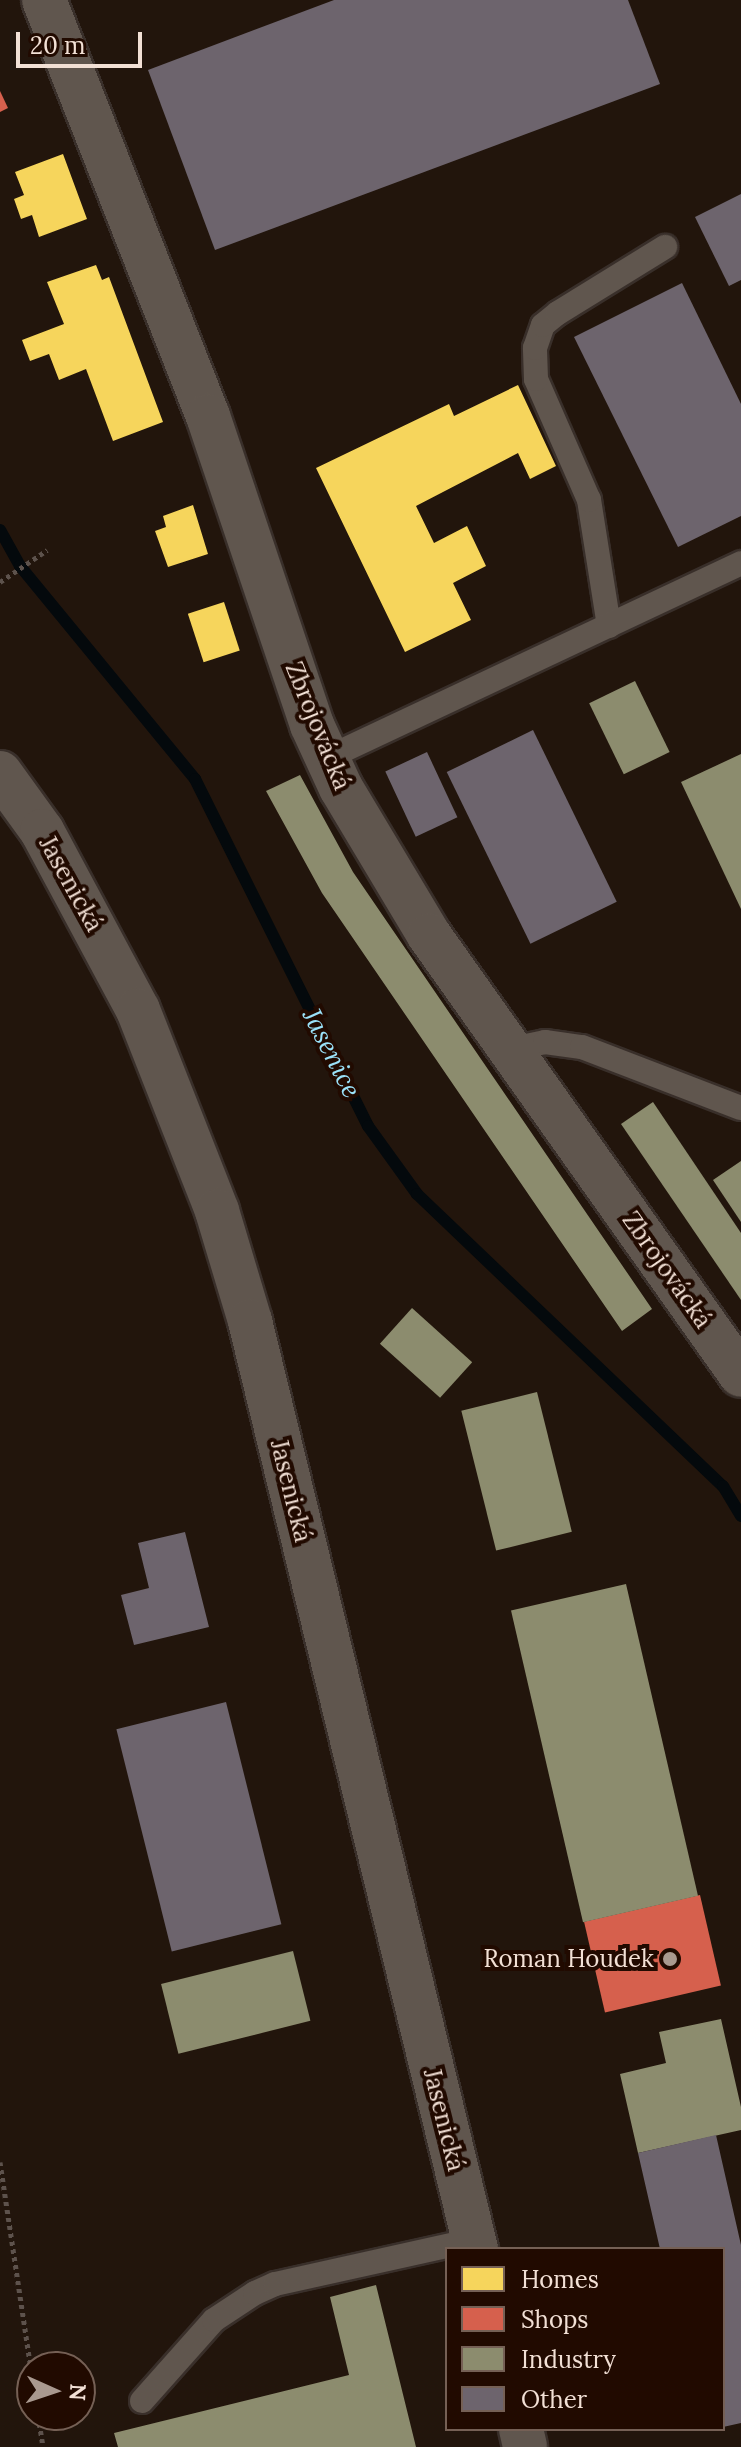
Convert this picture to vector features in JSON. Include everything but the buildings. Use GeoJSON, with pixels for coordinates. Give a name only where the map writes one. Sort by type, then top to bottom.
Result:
{"type":"FeatureCollection","features":[{"type":"Feature","properties":{"kind":"street","name":"Zbrojovácká"},"geometry":{"type":"LineString","coordinates":[[44,0],[208,416],[327,758],[402,894],[741,1375]]}},
{"type":"Feature","properties":{"kind":"street","name":"Jasenická"},"geometry":{"type":"LineString","coordinates":[[0,773],[42,831],[138,1010],[217,1211],[250,1321],[475,2245]]}},
{"type":"Feature","properties":{"kind":"lane"},"geometry":{"type":"LineString","coordinates":[[609,626],[589,500],[542,398],[535,348],[543,325],[558,313],[665,247]]}},
{"type":"Feature","properties":{"kind":"lane"},"geometry":{"type":"LineString","coordinates":[[327,758],[741,563]]}},
{"type":"Feature","properties":{"kind":"lane"},"geometry":{"type":"LineString","coordinates":[[512,1049],[545,1042],[582,1047],[741,1108]]}},
{"type":"Feature","properties":{"kind":"lane"},"geometry":{"type":"LineString","coordinates":[[142,2401],[214,2320],[255,2293],[275,2284],[445,2251]]}},
{"type":"Feature","properties":{"kind":"path"},"geometry":{"type":"LineString","coordinates":[[0,582],[47,550]]}},
{"type":"Feature","properties":{"kind":"path"},"geometry":{"type":"LineString","coordinates":[[0,2162],[28,2351]]}},
{"type":"Feature","properties":{"kind":"waterway","name":"Jasenice"},"geometry":{"type":"LineString","coordinates":[[0,530],[20,566],[195,779],[368,1126],[417,1194],[723,1486],[741,1516]]}},
{"type":"Feature","properties":{"kind":"place","name":"Roman Houdek"},"geometry":{"type":"Point","coordinates":[670,1959]}}]}
